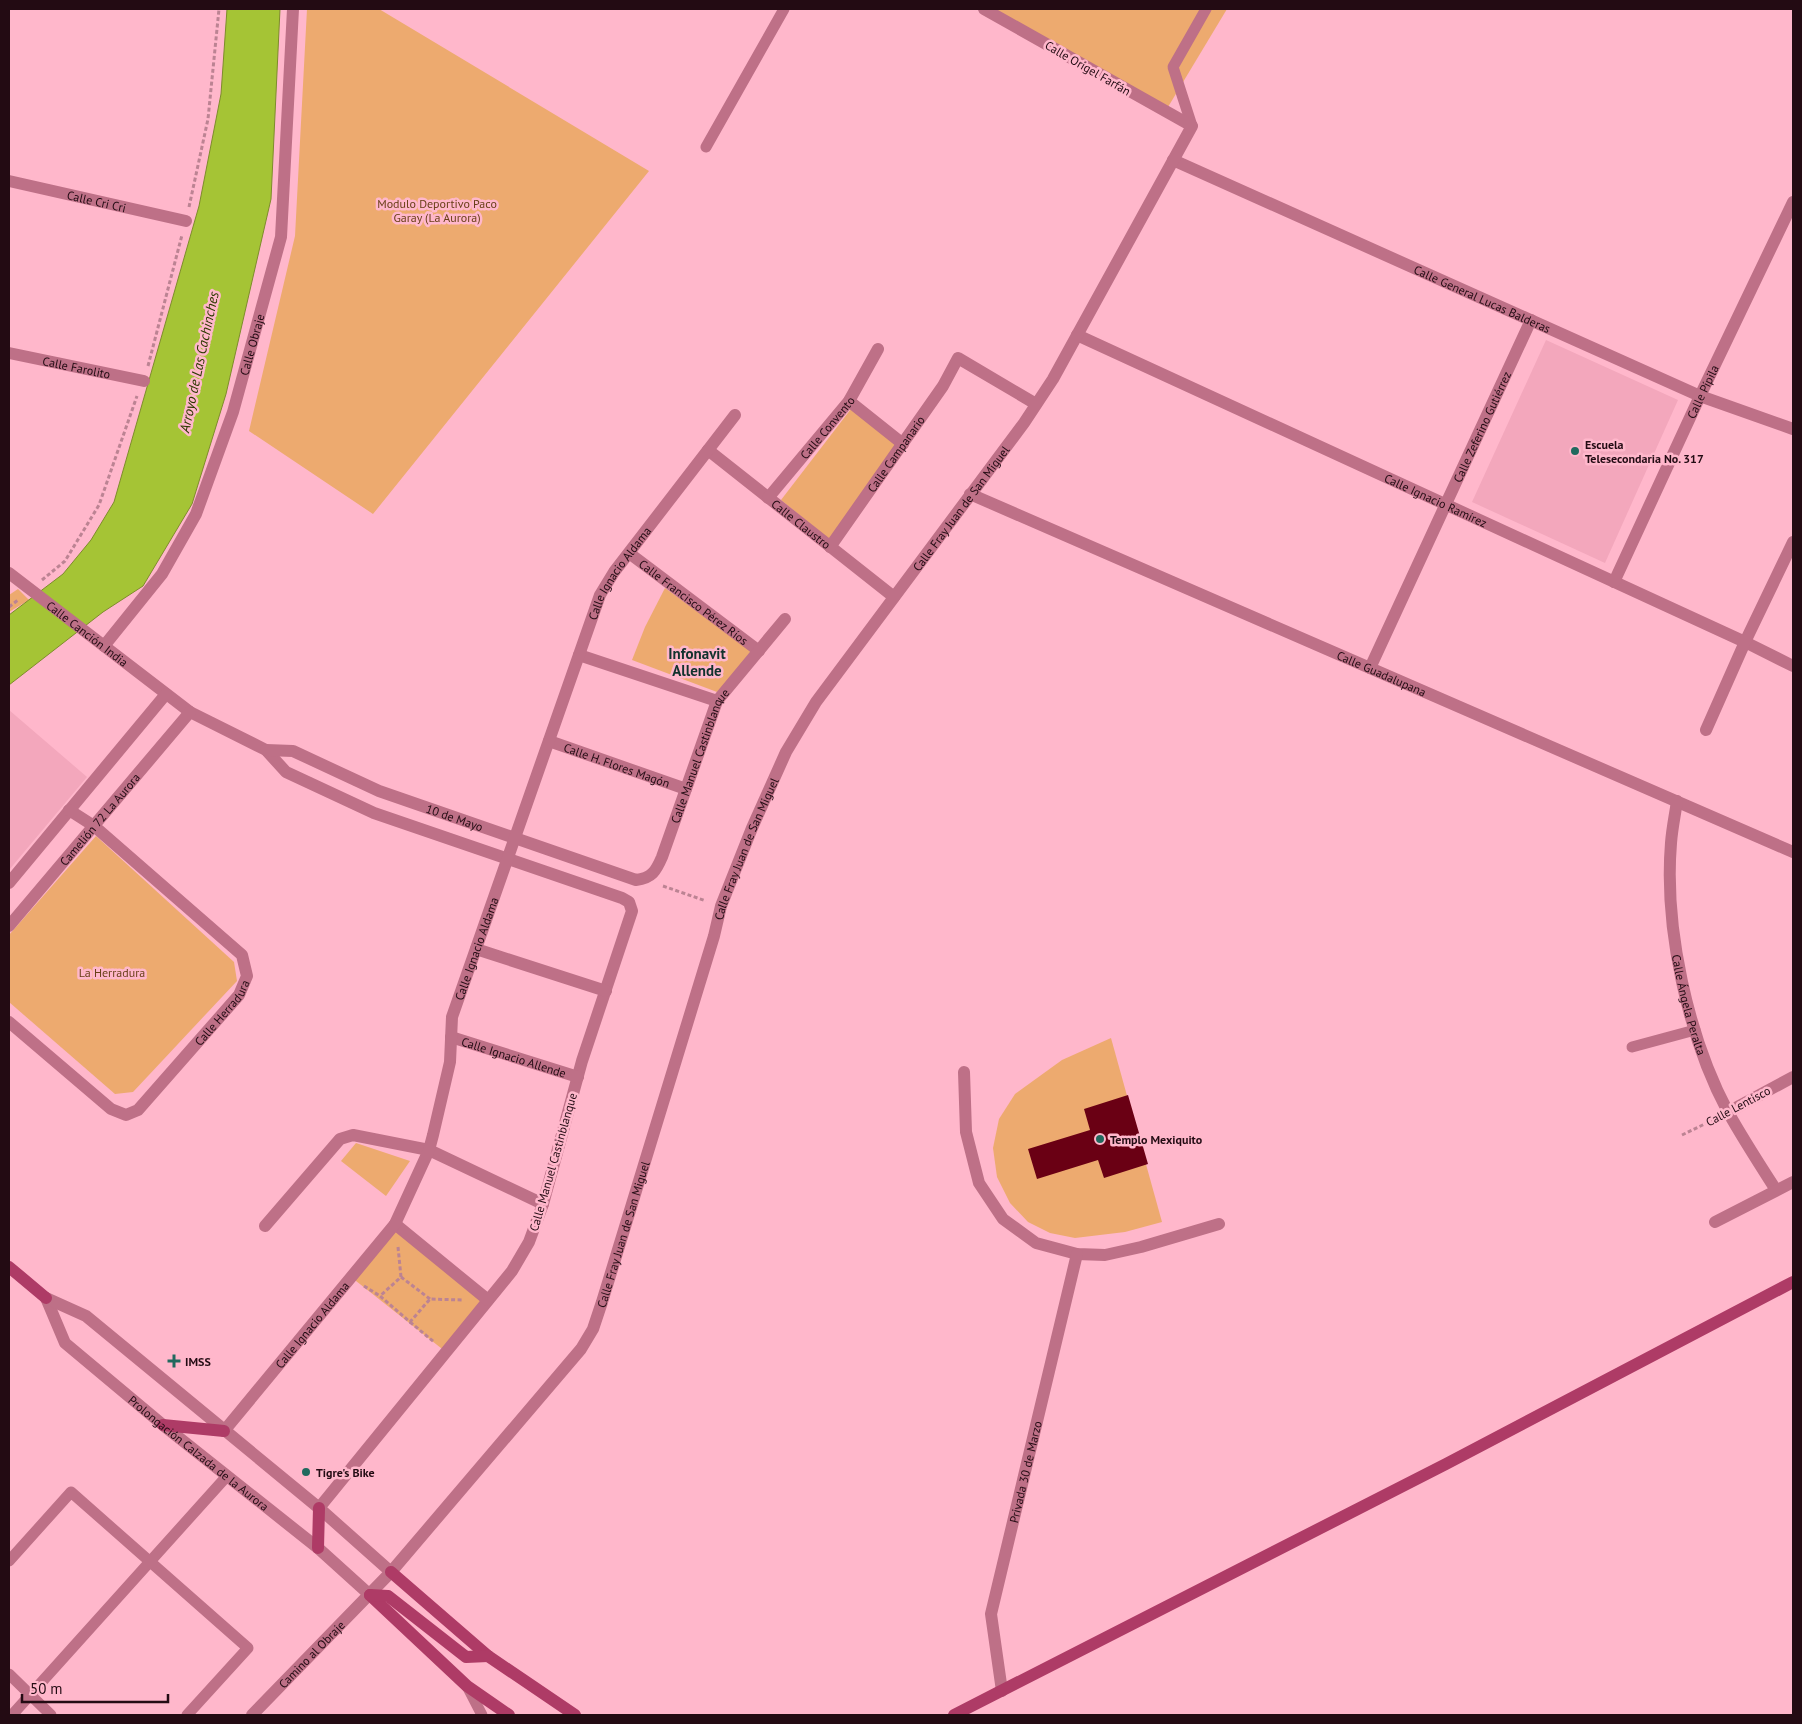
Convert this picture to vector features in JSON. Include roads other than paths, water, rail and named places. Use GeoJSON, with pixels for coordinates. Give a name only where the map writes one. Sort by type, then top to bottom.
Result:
{"type":"FeatureCollection","features":[{"type":"Feature","properties":{"kind":"main road","name":"Prolongación Calzada de la Aurora"},"geometry":{"type":"LineString","coordinates":[[9,1267],[46,1298]]}},
{"type":"Feature","properties":{"kind":"main road"},"geometry":{"type":"LineString","coordinates":[[954,1715],[1437,1468],[1793,1282]]}},
{"type":"Feature","properties":{"kind":"main road"},"geometry":{"type":"LineString","coordinates":[[163,1424],[224,1431]]}},
{"type":"Feature","properties":{"kind":"main road"},"geometry":{"type":"LineString","coordinates":[[318,1548],[319,1508]]}},
{"type":"Feature","properties":{"kind":"main road"},"geometry":{"type":"LineString","coordinates":[[391,1572],[488,1656],[575,1715]]}},
{"type":"Feature","properties":{"kind":"main road"},"geometry":{"type":"LineString","coordinates":[[370,1595],[388,1596],[466,1656],[488,1656]]}},
{"type":"Feature","properties":{"kind":"main road"},"geometry":{"type":"LineString","coordinates":[[370,1595],[467,1686],[509,1715]]}},
{"type":"Feature","properties":{"kind":"street","name":"Calle Obraje"},"geometry":{"type":"LineString","coordinates":[[104,646],[162,574],[196,514],[233,412],[281,237],[293,9]]}},
{"type":"Feature","properties":{"kind":"street","name":"Calle Origel Farfán"},"geometry":{"type":"LineString","coordinates":[[984,9],[1192,126]]}},
{"type":"Feature","properties":{"kind":"street","name":"Calle Fray Juan de San Miguel"},"geometry":{"type":"LineString","coordinates":[[370,1595],[581,1349],[593,1329],[714,936],[721,906],[752,828],[786,752],[816,702],[1053,379],[1192,126]]}},
{"type":"Feature","properties":{"kind":"street","name":"Calle General Lucas Balderas"},"geometry":{"type":"LineString","coordinates":[[1173,160],[1700,396],[1793,429]]}},
{"type":"Feature","properties":{"kind":"street","name":"Calle Cri Cri"},"geometry":{"type":"LineString","coordinates":[[9,181],[186,222]]}},
{"type":"Feature","properties":{"kind":"street","name":"Calle Pípila"},"geometry":{"type":"LineString","coordinates":[[1614,582],[1700,396],[1789,223],[1793,202]]}},
{"type":"Feature","properties":{"kind":"street","name":"Calle Zeferino Gutiérrez"},"geometry":{"type":"LineString","coordinates":[[1370,668],[1531,320]]}},
{"type":"Feature","properties":{"kind":"street","name":"Calle Ignacio Ramírez"},"geometry":{"type":"LineString","coordinates":[[1077,335],[1745,642],[1793,666]]}},
{"type":"Feature","properties":{"kind":"street","name":"Calle Convento"},"geometry":{"type":"LineString","coordinates":[[768,498],[849,401],[878,349]]}},
{"type":"Feature","properties":{"kind":"street","name":"Calle Farolito"},"geometry":{"type":"LineString","coordinates":[[9,353],[144,381]]}},
{"type":"Feature","properties":{"kind":"street","name":"Calle Campanario"},"geometry":{"type":"LineString","coordinates":[[830,547],[943,386],[958,358],[1036,404]]}},
{"type":"Feature","properties":{"kind":"street"},"geometry":{"type":"LineString","coordinates":[[849,401],[903,444]]}},
{"type":"Feature","properties":{"kind":"street","name":"Calle Ignacio Aldama"},"geometry":{"type":"LineString","coordinates":[[224,1431],[395,1224],[429,1150],[450,1062],[452,1017],[600,594],[629,553],[735,415]]}},
{"type":"Feature","properties":{"kind":"street","name":"Calle Claustro"},"geometry":{"type":"LineString","coordinates":[[708,450],[894,597]]}},
{"type":"Feature","properties":{"kind":"street","name":"Calle Guadalupana"},"geometry":{"type":"LineString","coordinates":[[970,494],[1793,852]]}},
{"type":"Feature","properties":{"kind":"street"},"geometry":{"type":"LineString","coordinates":[[1706,730],[1745,642],[1793,542]]}},
{"type":"Feature","properties":{"kind":"street","name":"Calle Francisco Pérez Ríos"},"geometry":{"type":"LineString","coordinates":[[629,553],[759,651]]}},
{"type":"Feature","properties":{"kind":"street","name":"Calle Canción India"},"geometry":{"type":"LineString","coordinates":[[13,576],[83,632],[166,694]]}},
{"type":"Feature","properties":{"kind":"street","name":"Calle Manuel Castinblanque"},"geometry":{"type":"LineString","coordinates":[[646,878],[657,869],[662,857],[717,701],[785,619]]}},
{"type":"Feature","properties":{"kind":"street"},"geometry":{"type":"LineString","coordinates":[[579,655],[717,701]]}},
{"type":"Feature","properties":{"kind":"street"},"geometry":{"type":"LineString","coordinates":[[9,883],[166,694]]}},
{"type":"Feature","properties":{"kind":"street","name":"10 de Mayo"},"geometry":{"type":"LineString","coordinates":[[166,694],[190,712],[266,750],[286,772],[374,813],[629,902]]}},
{"type":"Feature","properties":{"kind":"street","name":"Camelión 72 La Aurora"},"geometry":{"type":"LineString","coordinates":[[9,926],[190,712]]}},
{"type":"Feature","properties":{"kind":"street","name":"Calle H. Flores Magón"},"geometry":{"type":"LineString","coordinates":[[549,742],[686,789]]}},
{"type":"Feature","properties":{"kind":"street","name":"10 de Mayo"},"geometry":{"type":"LineString","coordinates":[[266,750],[293,751],[379,791],[636,880],[646,878]]}},
{"type":"Feature","properties":{"kind":"street"},"geometry":{"type":"LineString","coordinates":[[354,804],[363,783]]}},
{"type":"Feature","properties":{"kind":"street","name":"Calle Ángela Peralta"},"geometry":{"type":"LineString","coordinates":[[1677,801],[1671,843],[1671,908],[1680,973],[1700,1048],[1728,1112],[1776,1190]]}},
{"type":"Feature","properties":{"kind":"street","name":"Calle Herradura"},"geometry":{"type":"LineString","coordinates":[[9,1022],[111,1109],[126,1115],[138,1110],[239,995],[247,976],[242,955],[94,826],[70,810]]}},
{"type":"Feature","properties":{"kind":"street","name":"Calle Manuel Castinblanque"},"geometry":{"type":"LineString","coordinates":[[319,1508],[512,1271],[529,1242],[543,1204],[578,1077],[630,922],[632,911],[629,902]]}},
{"type":"Feature","properties":{"kind":"street"},"geometry":{"type":"LineString","coordinates":[[476,949],[606,991]]}},
{"type":"Feature","properties":{"kind":"street","name":"Calle Ignacio Allende"},"geometry":{"type":"LineString","coordinates":[[450,1037],[578,1077]]}},
{"type":"Feature","properties":{"kind":"street"},"geometry":{"type":"LineString","coordinates":[[964,1072],[966,1132],[979,1183],[1003,1219],[1036,1243],[1078,1254],[1105,1255],[1141,1247],[1219,1224]]}},
{"type":"Feature","properties":{"kind":"street","name":"Calle Lentisco"},"geometry":{"type":"LineString","coordinates":[[1728,1112],[1793,1077]]}},
{"type":"Feature","properties":{"kind":"street"},"geometry":{"type":"LineString","coordinates":[[265,1226],[340,1139],[352,1135],[429,1150],[543,1204]]}},
{"type":"Feature","properties":{"kind":"street"},"geometry":{"type":"LineString","coordinates":[[1715,1222],[1793,1182]]}},
{"type":"Feature","properties":{"kind":"street"},"geometry":{"type":"LineString","coordinates":[[395,1224],[488,1300]]}},
{"type":"Feature","properties":{"kind":"street","name":"Privada 30 de Marzo"},"geometry":{"type":"LineString","coordinates":[[1002,1691],[991,1614],[1078,1254]]}},
{"type":"Feature","properties":{"kind":"street","name":"Prolongación Calzada de la Aurora"},"geometry":{"type":"LineString","coordinates":[[46,1298],[86,1316],[319,1508],[391,1572]]}},
{"type":"Feature","properties":{"kind":"street","name":"Prolongación Calzada de la Aurora"},"geometry":{"type":"LineString","coordinates":[[46,1298],[65,1343],[318,1548],[370,1595]]}},
{"type":"Feature","properties":{"kind":"street","name":"Camino al Obraje"},"geometry":{"type":"LineString","coordinates":[[252,1715],[343,1620],[370,1595]]}},
{"type":"Feature","properties":{"kind":"lane"},"geometry":{"type":"LineString","coordinates":[[706,148],[784,9]]}},
{"type":"Feature","properties":{"kind":"lane"},"geometry":{"type":"LineString","coordinates":[[1192,126],[1173,66],[1206,9]]}},
{"type":"Feature","properties":{"kind":"lane"},"geometry":{"type":"LineString","coordinates":[[1632,1047],[1695,1030]]}},
{"type":"Feature","properties":{"kind":"lane"},"geometry":{"type":"LineString","coordinates":[[12,1715],[227,1476]]}},
{"type":"Feature","properties":{"kind":"lane"},"geometry":{"type":"LineString","coordinates":[[9,1561],[72,1492],[248,1648],[186,1715]]}},
{"type":"Feature","properties":{"kind":"lane"},"geometry":{"type":"LineString","coordinates":[[9,1674],[51,1715]]}},
{"type":"Feature","properties":{"kind":"lane"},"geometry":{"type":"LineString","coordinates":[[467,1686],[482,1715]]}},
{"type":"Feature","properties":{"kind":"water","name":"Arroyo de Las Cachinches"},"geometry":{"type":"Polygon","coordinates":[[[227,9],[280,9],[271,199],[226,394],[192,504],[143,586],[103,612],[9,685],[9,615],[63,574],[91,540],[114,502],[199,206],[221,94],[227,9]]]}},
{"type":"Feature","properties":{"kind":"place","name":"Escuela Telesecondaria No. 317"},"geometry":{"type":"Point","coordinates":[1575,451]}},
{"type":"Feature","properties":{"kind":"place","name":"Templo Mexiquito"},"geometry":{"type":"Point","coordinates":[1100,1139]}},
{"type":"Feature","properties":{"kind":"place","name":"IMSS"},"geometry":{"type":"Point","coordinates":[174,1361]}},
{"type":"Feature","properties":{"kind":"place","name":"Tigre's Bike"},"geometry":{"type":"Point","coordinates":[306,1472]}},
{"type":"Feature","properties":{"kind":"district","name":"Infonavit Allende"},"geometry":{"type":"Point","coordinates":[697,662]}},
{"type":"Feature","properties":{"kind":"park label","name":"Modulo Deportivo Paco Garay (La Aurora)"},"geometry":{"type":"Point","coordinates":[437,210]}},
{"type":"Feature","properties":{"kind":"park label","name":"La Herradura"},"geometry":{"type":"Point","coordinates":[112,972]}}]}
